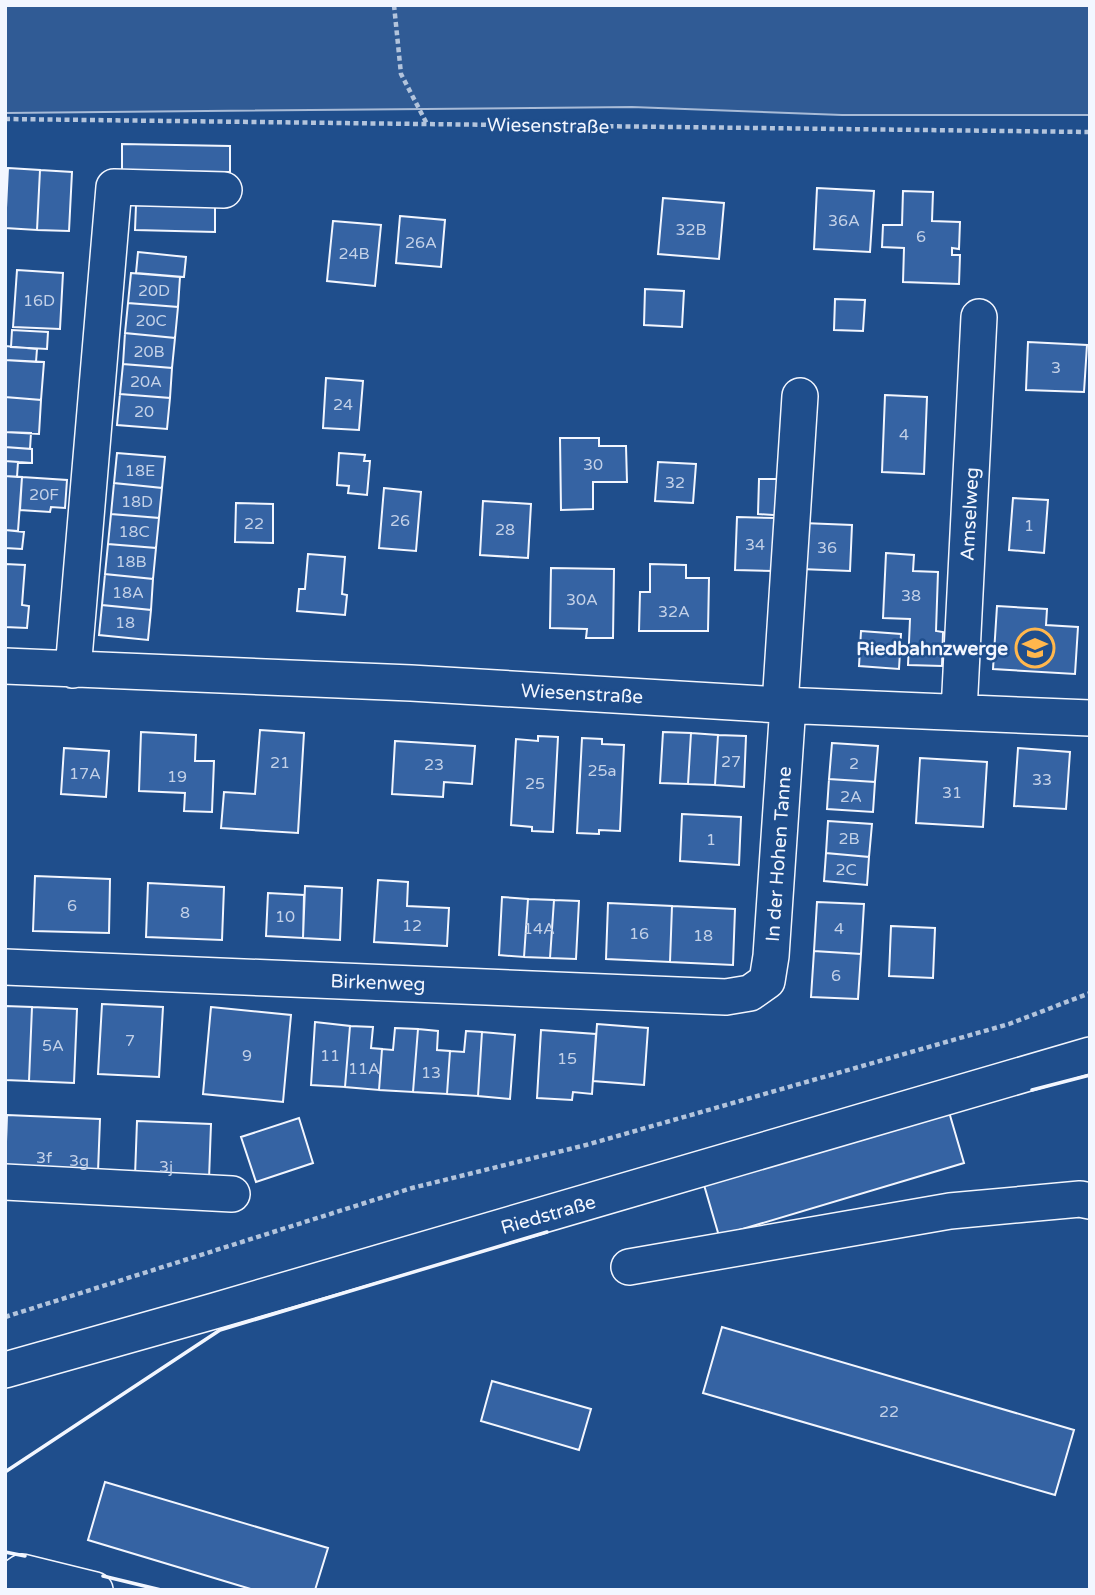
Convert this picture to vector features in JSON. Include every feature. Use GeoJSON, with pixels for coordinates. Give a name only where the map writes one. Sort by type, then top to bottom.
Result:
{"type":"FeatureCollection","features":[{"type":"Feature","properties":{"kind":"street"},"geometry":{"type":"LineString","coordinates":[[74,670],[114,187],[224,190]]}},
{"type":"Feature","properties":{"kind":"street","name":"Amselweg"},"geometry":{"type":"LineString","coordinates":[[958,712],[979,317]]}},
{"type":"Feature","properties":{"kind":"street","name":"In der Hohen Tanne"},"geometry":{"type":"LineString","coordinates":[[750,993],[767,981],[771,956],[800,396]]}},
{"type":"Feature","properties":{"kind":"street","name":"Wiesenstraße"},"geometry":{"type":"LineString","coordinates":[[5,666],[411,683],[784,705],[1090,718]]}},
{"type":"Feature","properties":{"kind":"street","name":"Birkenweg"},"geometry":{"type":"LineString","coordinates":[[5,967],[726,997],[750,993]]}},
{"type":"Feature","properties":{"kind":"street","name":"Riedstraße"},"geometry":{"type":"LineString","coordinates":[[5,1370],[1090,1055]]}},
{"type":"Feature","properties":{"kind":"street"},"geometry":{"type":"LineString","coordinates":[[5,1182],[232,1194]]}},
{"type":"Feature","properties":{"kind":"street"},"geometry":{"type":"LineString","coordinates":[[629,1267],[950,1211],[1080,1199],[1090,1202]]}},
{"type":"Feature","properties":{"kind":"street"},"geometry":{"type":"LineString","coordinates":[[5,1584],[22,1572],[95,1590]]}},
{"type":"Feature","properties":{"kind":"path"},"geometry":{"type":"LineString","coordinates":[[394,5],[401,74],[427,124]]}},
{"type":"Feature","properties":{"kind":"path","name":"Wiesenstraße"},"geometry":{"type":"LineString","coordinates":[[5,119],[1090,132]]}},
{"type":"Feature","properties":{"kind":"path"},"geometry":{"type":"LineString","coordinates":[[5,1317],[412,1188],[586,1145],[1009,1024],[1090,993]]}},
{"type":"Feature","properties":{"kind":"shaded area"},"geometry":{"type":"Polygon","coordinates":[[[5,5],[1090,5],[1090,115],[842,115],[632,107],[5,113],[5,5]]]}},
{"type":"Feature","properties":{"kind":"building"},"geometry":{"type":"Polygon","coordinates":[[[122,144],[230,146],[230,172],[122,171],[122,144]]]}},
{"type":"Feature","properties":{"kind":"building"},"geometry":{"type":"Polygon","coordinates":[[[8,168],[40,170],[37,230],[5,228],[8,168]]]}},
{"type":"Feature","properties":{"kind":"building"},"geometry":{"type":"Polygon","coordinates":[[[40,170],[72,172],[69,231],[37,230],[40,170]]]}},
{"type":"Feature","properties":{"kind":"building"},"geometry":{"type":"Polygon","coordinates":[[[817,188],[874,191],[870,252],[814,249],[817,188]]]}},
{"type":"Feature","properties":{"kind":"building"},"geometry":{"type":"Polygon","coordinates":[[[903,191],[933,192],[932,221],[960,222],[959,249],[952,248],[952,255],[960,255],[959,284],[903,282],[904,248],[882,247],[883,225],[902,225],[903,191]]]}},
{"type":"Feature","properties":{"kind":"building"},"geometry":{"type":"Polygon","coordinates":[[[663,198],[724,203],[719,259],[658,254],[663,198]]]}},
{"type":"Feature","properties":{"kind":"building"},"geometry":{"type":"Polygon","coordinates":[[[136,205],[215,206],[215,232],[135,230],[136,205]]]}},
{"type":"Feature","properties":{"kind":"building"},"geometry":{"type":"Polygon","coordinates":[[[400,216],[445,220],[441,267],[396,263],[400,216]]]}},
{"type":"Feature","properties":{"kind":"building"},"geometry":{"type":"Polygon","coordinates":[[[333,221],[381,225],[375,286],[327,281],[333,221]]]}},
{"type":"Feature","properties":{"kind":"building"},"geometry":{"type":"Polygon","coordinates":[[[138,252],[186,257],[184,277],[136,273],[138,252]]]}},
{"type":"Feature","properties":{"kind":"building"},"geometry":{"type":"Polygon","coordinates":[[[17,270],[63,273],[60,329],[13,327],[17,270]]]}},
{"type":"Feature","properties":{"kind":"building"},"geometry":{"type":"Polygon","coordinates":[[[131,273],[180,277],[178,307],[128,303],[131,273]]]}},
{"type":"Feature","properties":{"kind":"building"},"geometry":{"type":"Polygon","coordinates":[[[645,289],[684,291],[682,327],[644,325],[645,289]]]}},
{"type":"Feature","properties":{"kind":"building"},"geometry":{"type":"Polygon","coordinates":[[[835,299],[865,300],[863,331],[834,330],[835,299]]]}},
{"type":"Feature","properties":{"kind":"building"},"geometry":{"type":"Polygon","coordinates":[[[128,303],[178,307],[175,338],[125,333],[128,303]]]}},
{"type":"Feature","properties":{"kind":"building"},"geometry":{"type":"Polygon","coordinates":[[[12,330],[48,332],[47,349],[11,347],[12,330]]]}},
{"type":"Feature","properties":{"kind":"building"},"geometry":{"type":"Polygon","coordinates":[[[125,333],[175,338],[172,368],[123,364],[125,333]]]}},
{"type":"Feature","properties":{"kind":"building"},"geometry":{"type":"Polygon","coordinates":[[[1028,342],[1087,345],[1084,392],[1026,390],[1028,342]]]}},
{"type":"Feature","properties":{"kind":"building"},"geometry":{"type":"Polygon","coordinates":[[[5,346],[37,349],[36,362],[5,360],[5,346]]]}},
{"type":"Feature","properties":{"kind":"building"},"geometry":{"type":"Polygon","coordinates":[[[5,360],[44,362],[41,400],[5,397],[5,360]]]}},
{"type":"Feature","properties":{"kind":"building"},"geometry":{"type":"Polygon","coordinates":[[[123,364],[172,368],[170,398],[120,394],[123,364]]]}},
{"type":"Feature","properties":{"kind":"building"},"geometry":{"type":"Polygon","coordinates":[[[326,378],[363,381],[359,430],[323,428],[326,378]]]}},
{"type":"Feature","properties":{"kind":"building"},"geometry":{"type":"Polygon","coordinates":[[[120,394],[170,398],[167,429],[117,425],[120,394]]]}},
{"type":"Feature","properties":{"kind":"building"},"geometry":{"type":"Polygon","coordinates":[[[885,395],[927,397],[924,474],[882,472],[885,395]]]}},
{"type":"Feature","properties":{"kind":"building"},"geometry":{"type":"Polygon","coordinates":[[[5,397],[41,400],[39,434],[5,432],[5,397]]]}},
{"type":"Feature","properties":{"kind":"building"},"geometry":{"type":"Polygon","coordinates":[[[5,432],[31,433],[30,449],[5,447],[5,432]]]}},
{"type":"Feature","properties":{"kind":"building"},"geometry":{"type":"Polygon","coordinates":[[[560,438],[599,438],[599,446],[626,446],[627,482],[593,482],[593,509],[561,510],[560,438]]]}},
{"type":"Feature","properties":{"kind":"building"},"geometry":{"type":"Polygon","coordinates":[[[5,447],[32,449],[32,463],[5,461],[5,447]]]}},
{"type":"Feature","properties":{"kind":"building"},"geometry":{"type":"Polygon","coordinates":[[[117,453],[165,457],[162,488],[114,483],[117,453]]]}},
{"type":"Feature","properties":{"kind":"building"},"geometry":{"type":"Polygon","coordinates":[[[339,453],[365,455],[364,461],[370,461],[367,495],[348,493],[349,486],[337,485],[339,453]]]}},
{"type":"Feature","properties":{"kind":"building"},"geometry":{"type":"Polygon","coordinates":[[[5,461],[18,462],[17,477],[5,476],[5,461]]]}},
{"type":"Feature","properties":{"kind":"building"},"geometry":{"type":"Polygon","coordinates":[[[658,462],[696,464],[693,503],[655,501],[658,462]]]}},
{"type":"Feature","properties":{"kind":"building"},"geometry":{"type":"Polygon","coordinates":[[[5,476],[22,477],[18,531],[5,530],[5,476]]]}},
{"type":"Feature","properties":{"kind":"building"},"geometry":{"type":"Polygon","coordinates":[[[22,477],[67,480],[65,508],[51,507],[50,512],[20,510],[22,477]]]}},
{"type":"Feature","properties":{"kind":"building"},"geometry":{"type":"Polygon","coordinates":[[[759,479],[789,479],[788,516],[758,514],[759,479]]]}},
{"type":"Feature","properties":{"kind":"building"},"geometry":{"type":"Polygon","coordinates":[[[114,483],[162,488],[159,518],[111,514],[114,483]]]}},
{"type":"Feature","properties":{"kind":"building"},"geometry":{"type":"Polygon","coordinates":[[[384,488],[421,492],[416,551],[379,548],[384,488]]]}},
{"type":"Feature","properties":{"kind":"building"},"geometry":{"type":"Polygon","coordinates":[[[1013,498],[1048,500],[1044,553],[1009,550],[1013,498]]]}},
{"type":"Feature","properties":{"kind":"building"},"geometry":{"type":"Polygon","coordinates":[[[483,501],[531,504],[528,558],[480,555],[483,501]]]}},
{"type":"Feature","properties":{"kind":"building"},"geometry":{"type":"Polygon","coordinates":[[[236,503],[273,504],[273,543],[235,542],[236,503]]]}},
{"type":"Feature","properties":{"kind":"building"},"geometry":{"type":"Polygon","coordinates":[[[111,514],[159,518],[156,548],[108,544],[111,514]]]}},
{"type":"Feature","properties":{"kind":"building"},"geometry":{"type":"Polygon","coordinates":[[[737,517],[776,518],[773,571],[735,570],[737,517]]]}},
{"type":"Feature","properties":{"kind":"building"},"geometry":{"type":"Polygon","coordinates":[[[803,523],[852,525],[850,571],[801,569],[803,523]]]}},
{"type":"Feature","properties":{"kind":"building"},"geometry":{"type":"Polygon","coordinates":[[[5,530],[24,532],[22,549],[5,548],[5,530]]]}},
{"type":"Feature","properties":{"kind":"building"},"geometry":{"type":"Polygon","coordinates":[[[108,544],[156,548],[153,579],[105,574],[108,544]]]}},
{"type":"Feature","properties":{"kind":"building"},"geometry":{"type":"Polygon","coordinates":[[[886,553],[914,555],[913,571],[938,572],[936,631],[943,632],[942,666],[908,665],[910,619],[883,618],[886,553]]]}},
{"type":"Feature","properties":{"kind":"building"},"geometry":{"type":"Polygon","coordinates":[[[308,554],[345,557],[342,594],[347,595],[345,615],[297,611],[299,589],[305,589],[308,554]]]}},
{"type":"Feature","properties":{"kind":"building"},"geometry":{"type":"Polygon","coordinates":[[[5,564],[25,565],[22,605],[29,606],[27,628],[5,627],[5,564]]]}},
{"type":"Feature","properties":{"kind":"building"},"geometry":{"type":"Polygon","coordinates":[[[650,564],[686,565],[686,578],[709,578],[708,631],[639,631],[640,592],[650,592],[650,564]]]}},
{"type":"Feature","properties":{"kind":"building"},"geometry":{"type":"Polygon","coordinates":[[[551,568],[614,569],[613,638],[586,638],[587,629],[550,628],[551,568]]]}},
{"type":"Feature","properties":{"kind":"building"},"geometry":{"type":"Polygon","coordinates":[[[105,574],[153,579],[151,610],[102,605],[105,574]]]}},
{"type":"Feature","properties":{"kind":"building"},"geometry":{"type":"Polygon","coordinates":[[[102,605],[151,610],[148,640],[99,635],[102,605]]]}},
{"type":"Feature","properties":{"kind":"building","name":"Riedbahnzwerge"},"geometry":{"type":"Polygon","coordinates":[[[997,606],[1047,609],[1046,625],[1078,627],[1075,674],[993,669],[997,606]]]}},
{"type":"Feature","properties":{"kind":"building"},"geometry":{"type":"Polygon","coordinates":[[[861,631],[901,634],[899,669],[859,666],[861,631]]]}},
{"type":"Feature","properties":{"kind":"building"},"geometry":{"type":"Polygon","coordinates":[[[260,730],[304,733],[298,833],[221,828],[224,792],[255,794],[260,730]]]}},
{"type":"Feature","properties":{"kind":"building"},"geometry":{"type":"Polygon","coordinates":[[[141,732],[196,735],[195,761],[214,761],[212,812],[184,811],[185,793],[139,791],[141,732]]]}},
{"type":"Feature","properties":{"kind":"building"},"geometry":{"type":"Polygon","coordinates":[[[663,732],[691,733],[688,784],[660,783],[663,732]]]}},
{"type":"Feature","properties":{"kind":"building"},"geometry":{"type":"Polygon","coordinates":[[[691,733],[718,735],[715,785],[688,784],[691,733]]]}},
{"type":"Feature","properties":{"kind":"building"},"geometry":{"type":"Polygon","coordinates":[[[718,735],[746,736],[744,787],[715,785],[718,735]]]}},
{"type":"Feature","properties":{"kind":"building"},"geometry":{"type":"Polygon","coordinates":[[[538,736],[558,737],[553,832],[532,831],[532,827],[511,825],[516,739],[538,741],[538,736]]]}},
{"type":"Feature","properties":{"kind":"building"},"geometry":{"type":"Polygon","coordinates":[[[582,738],[602,739],[602,744],[624,745],[620,831],[577,833],[582,738]]]}},
{"type":"Feature","properties":{"kind":"building"},"geometry":{"type":"Polygon","coordinates":[[[395,741],[475,746],[472,784],[444,782],[443,797],[392,794],[395,741]]]}},
{"type":"Feature","properties":{"kind":"building"},"geometry":{"type":"Polygon","coordinates":[[[832,743],[878,746],[875,782],[829,779],[832,743]]]}},
{"type":"Feature","properties":{"kind":"building"},"geometry":{"type":"Polygon","coordinates":[[[64,748],[109,751],[106,797],[61,794],[64,748]]]}},
{"type":"Feature","properties":{"kind":"building"},"geometry":{"type":"Polygon","coordinates":[[[1018,748],[1070,752],[1066,809],[1014,806],[1018,748]]]}},
{"type":"Feature","properties":{"kind":"building"},"geometry":{"type":"Polygon","coordinates":[[[920,758],[987,762],[983,827],[916,823],[920,758]]]}},
{"type":"Feature","properties":{"kind":"building"},"geometry":{"type":"Polygon","coordinates":[[[829,779],[875,782],[873,812],[827,809],[829,779]]]}},
{"type":"Feature","properties":{"kind":"building"},"geometry":{"type":"Polygon","coordinates":[[[682,814],[741,817],[739,865],[680,861],[682,814]]]}},
{"type":"Feature","properties":{"kind":"building"},"geometry":{"type":"Polygon","coordinates":[[[828,821],[872,824],[869,857],[826,853],[828,821]]]}},
{"type":"Feature","properties":{"kind":"building"},"geometry":{"type":"Polygon","coordinates":[[[826,853],[869,857],[867,885],[824,881],[826,853]]]}},
{"type":"Feature","properties":{"kind":"building"},"geometry":{"type":"Polygon","coordinates":[[[35,876],[110,879],[109,933],[33,931],[35,876]]]}},
{"type":"Feature","properties":{"kind":"building"},"geometry":{"type":"Polygon","coordinates":[[[378,880],[408,882],[407,906],[449,908],[447,946],[374,942],[378,880]]]}},
{"type":"Feature","properties":{"kind":"building"},"geometry":{"type":"Polygon","coordinates":[[[148,883],[224,887],[222,940],[146,937],[148,883]]]}},
{"type":"Feature","properties":{"kind":"building"},"geometry":{"type":"Polygon","coordinates":[[[305,886],[342,888],[340,940],[303,938],[305,886]]]}},
{"type":"Feature","properties":{"kind":"building"},"geometry":{"type":"Polygon","coordinates":[[[268,893],[304,895],[303,938],[266,936],[268,893]]]}},
{"type":"Feature","properties":{"kind":"building"},"geometry":{"type":"Polygon","coordinates":[[[502,897],[528,899],[524,957],[499,955],[502,897]]]}},
{"type":"Feature","properties":{"kind":"building"},"geometry":{"type":"Polygon","coordinates":[[[528,899],[554,900],[550,958],[524,957],[528,899]]]}},
{"type":"Feature","properties":{"kind":"building"},"geometry":{"type":"Polygon","coordinates":[[[554,900],[579,901],[576,959],[550,958],[554,900]]]}},
{"type":"Feature","properties":{"kind":"building"},"geometry":{"type":"Polygon","coordinates":[[[817,902],[864,904],[861,954],[814,951],[817,902]]]}},
{"type":"Feature","properties":{"kind":"building"},"geometry":{"type":"Polygon","coordinates":[[[608,903],[672,906],[670,962],[606,959],[608,903]]]}},
{"type":"Feature","properties":{"kind":"building"},"geometry":{"type":"Polygon","coordinates":[[[672,906],[735,909],[733,965],[670,962],[672,906]]]}},
{"type":"Feature","properties":{"kind":"building"},"geometry":{"type":"Polygon","coordinates":[[[891,926],[935,928],[933,978],[889,976],[891,926]]]}},
{"type":"Feature","properties":{"kind":"building"},"geometry":{"type":"Polygon","coordinates":[[[814,951],[861,954],[858,999],[811,997],[814,951]]]}},
{"type":"Feature","properties":{"kind":"building"},"geometry":{"type":"Polygon","coordinates":[[[102,1004],[163,1007],[159,1077],[98,1074],[102,1004]]]}},
{"type":"Feature","properties":{"kind":"building"},"geometry":{"type":"Polygon","coordinates":[[[5,1006],[32,1007],[29,1081],[5,1080],[5,1006]]]}},
{"type":"Feature","properties":{"kind":"building"},"geometry":{"type":"Polygon","coordinates":[[[32,1007],[77,1009],[74,1083],[29,1081],[32,1007]]]}},
{"type":"Feature","properties":{"kind":"building"},"geometry":{"type":"Polygon","coordinates":[[[211,1007],[291,1015],[283,1102],[203,1094],[211,1007]]]}},
{"type":"Feature","properties":{"kind":"building"},"geometry":{"type":"Polygon","coordinates":[[[315,1022],[350,1026],[345,1087],[311,1085],[315,1022]]]}},
{"type":"Feature","properties":{"kind":"building"},"geometry":{"type":"Polygon","coordinates":[[[597,1024],[648,1028],[644,1085],[593,1081],[597,1024]]]}},
{"type":"Feature","properties":{"kind":"building"},"geometry":{"type":"Polygon","coordinates":[[[350,1026],[373,1027],[371,1048],[382,1049],[379,1090],[345,1087],[350,1026]]]}},
{"type":"Feature","properties":{"kind":"building"},"geometry":{"type":"Polygon","coordinates":[[[395,1028],[418,1029],[413,1092],[379,1090],[382,1049],[393,1050],[395,1028]]]}},
{"type":"Feature","properties":{"kind":"building"},"geometry":{"type":"Polygon","coordinates":[[[418,1029],[438,1031],[437,1050],[450,1051],[447,1094],[413,1092],[418,1029]]]}},
{"type":"Feature","properties":{"kind":"building"},"geometry":{"type":"Polygon","coordinates":[[[541,1030],[596,1034],[592,1094],[573,1092],[572,1100],[537,1098],[541,1030]]]}},
{"type":"Feature","properties":{"kind":"building"},"geometry":{"type":"Polygon","coordinates":[[[466,1031],[482,1032],[478,1096],[447,1094],[450,1051],[464,1052],[466,1031]]]}},
{"type":"Feature","properties":{"kind":"building"},"geometry":{"type":"Polygon","coordinates":[[[482,1032],[515,1035],[510,1099],[478,1096],[482,1032]]]}},
{"type":"Feature","properties":{"kind":"building"},"geometry":{"type":"Polygon","coordinates":[[[949,1112],[964,1163],[719,1236],[704,1185],[949,1112]]]}},
{"type":"Feature","properties":{"kind":"building"},"geometry":{"type":"Polygon","coordinates":[[[7,1115],[100,1119],[98,1172],[5,1168],[7,1115]]]}},
{"type":"Feature","properties":{"kind":"building"},"geometry":{"type":"Polygon","coordinates":[[[299,1118],[313,1163],[256,1182],[241,1137],[299,1118]]]}},
{"type":"Feature","properties":{"kind":"building"},"geometry":{"type":"Polygon","coordinates":[[[137,1121],[211,1124],[209,1179],[135,1176],[137,1121]]]}},
{"type":"Feature","properties":{"kind":"building"},"geometry":{"type":"Polygon","coordinates":[[[722,1327],[1074,1430],[1055,1495],[703,1393],[722,1327]]]}},
{"type":"Feature","properties":{"kind":"building"},"geometry":{"type":"Polygon","coordinates":[[[492,1381],[591,1409],[579,1450],[481,1421],[492,1381]]]}},
{"type":"Feature","properties":{"kind":"building"},"geometry":{"type":"Polygon","coordinates":[[[105,1482],[328,1548],[315,1590],[254,1590],[88,1540],[105,1482]]]}},
{"type":"Feature","properties":{"kind":"wall"},"geometry":{"type":"LineString","coordinates":[[1032,1090],[1090,1075]]}},
{"type":"Feature","properties":{"kind":"wall"},"geometry":{"type":"LineString","coordinates":[[5,1472],[220,1330],[547,1232]]}},
{"type":"Feature","properties":{"kind":"wall"},"geometry":{"type":"LineString","coordinates":[[5,1552],[25,1556]]}},
{"type":"Feature","properties":{"kind":"wall"},"geometry":{"type":"LineString","coordinates":[[103,1576],[161,1590]]}},
{"type":"Feature","properties":{"kind":"place","name":"Riedbahnzwerge"},"geometry":{"type":"Point","coordinates":[1035,648]}}]}
